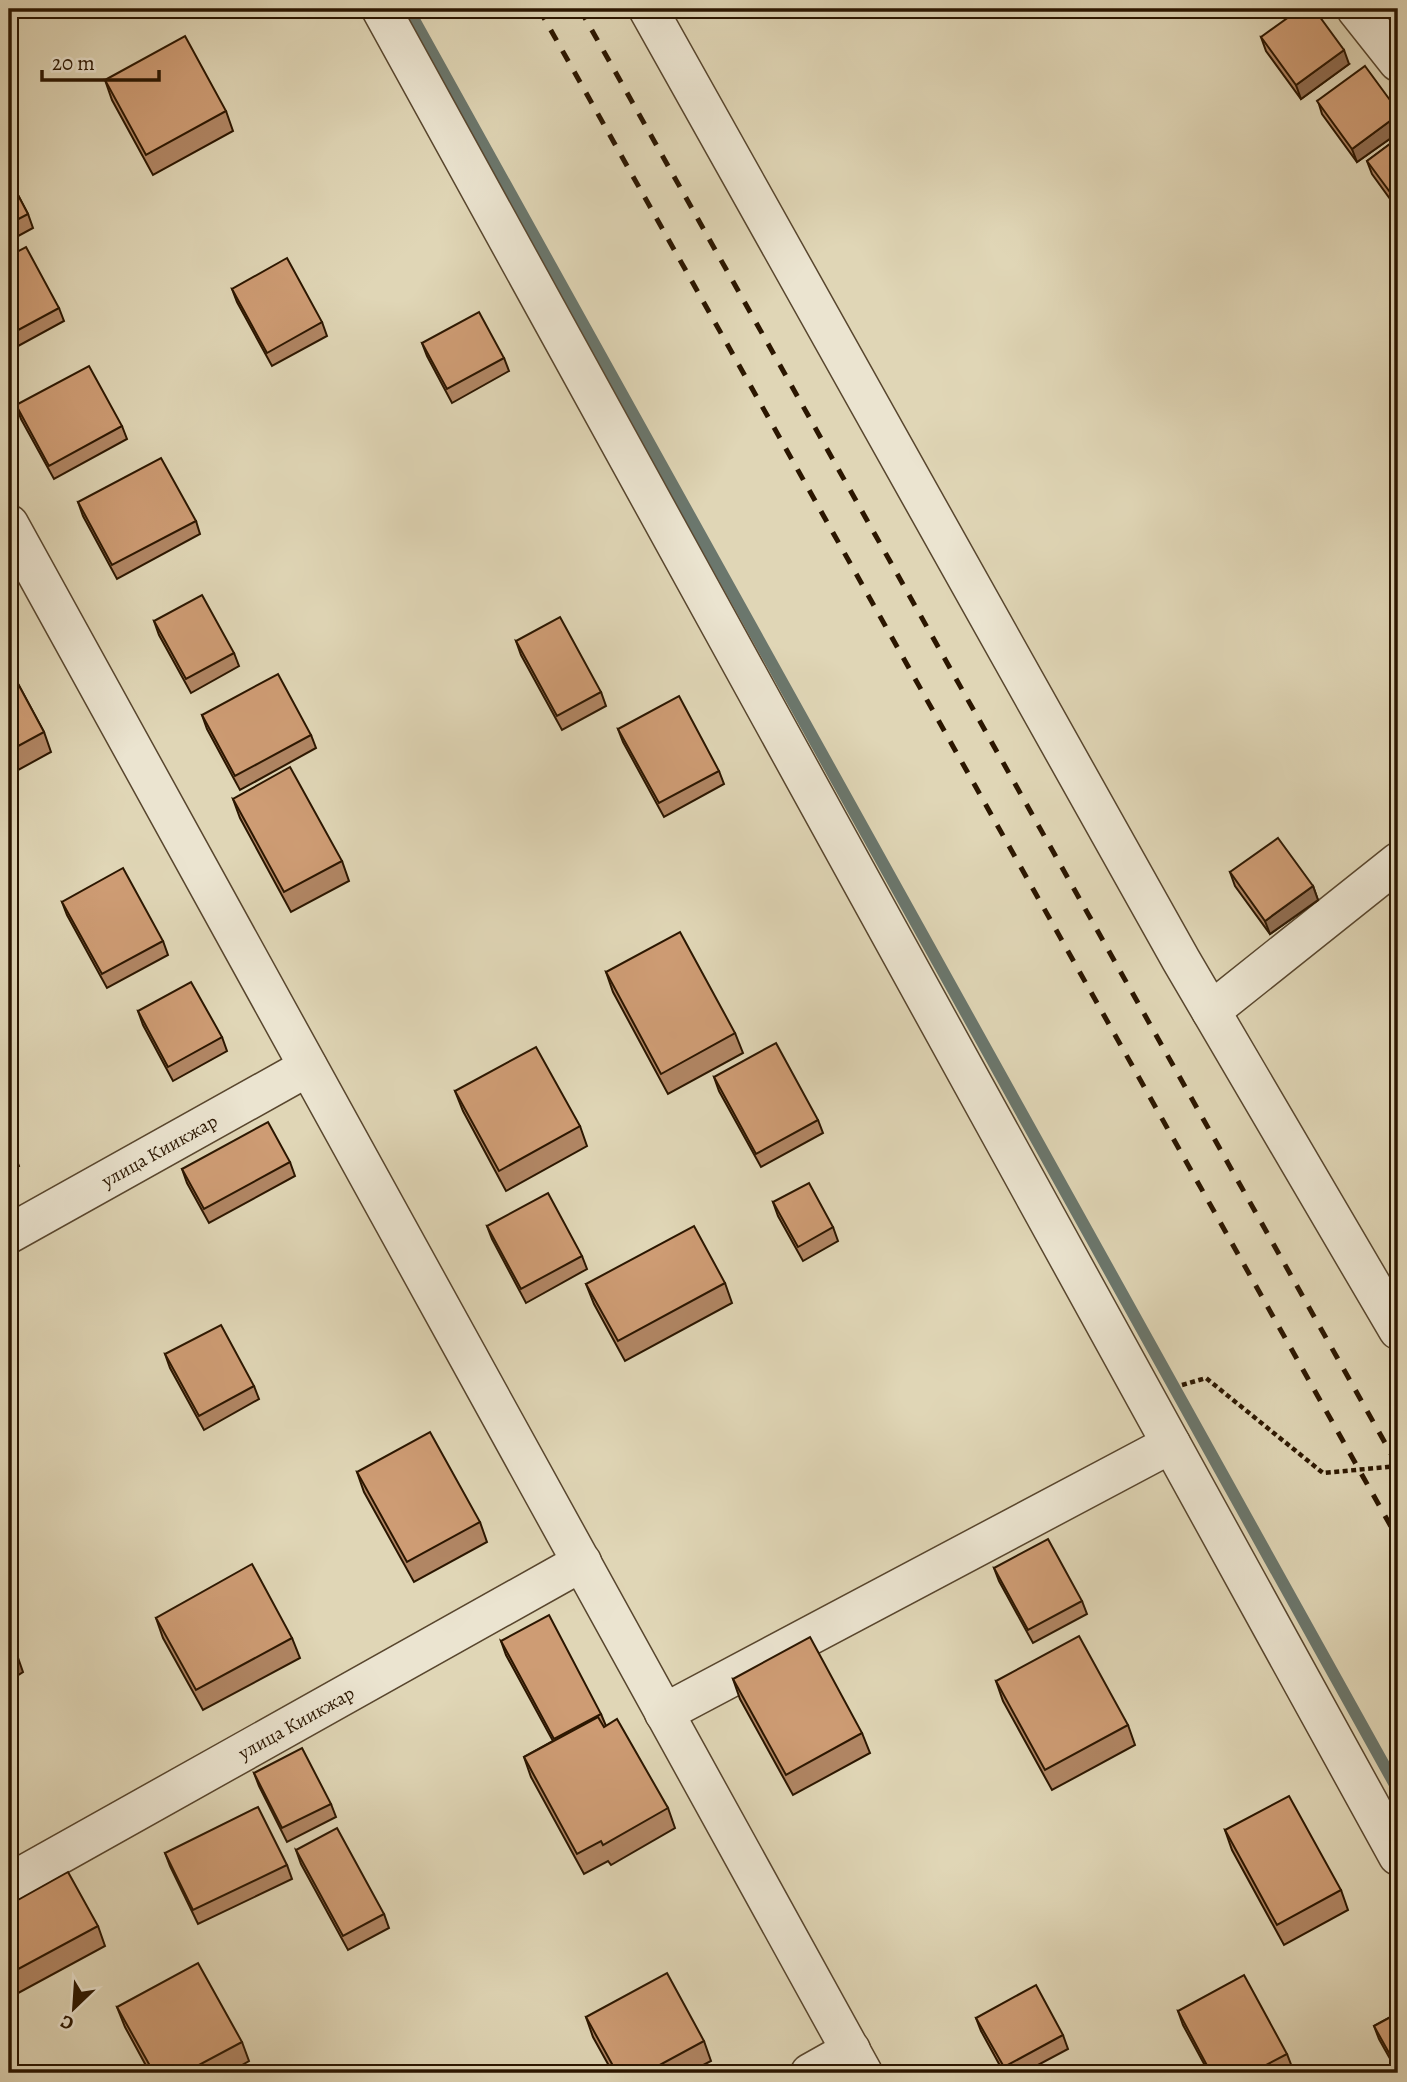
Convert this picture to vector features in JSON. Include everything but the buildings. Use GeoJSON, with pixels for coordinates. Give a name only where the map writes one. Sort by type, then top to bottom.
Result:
{"type":"FeatureCollection","features":[{"type":"Feature","properties":{"kind":"street"},"geometry":{"type":"LineString","coordinates":[[381,9],[1398,1856]]}},
{"type":"Feature","properties":{"kind":"street"},"geometry":{"type":"LineString","coordinates":[[648,9],[1211,1011],[1398,1330]]}},
{"type":"Feature","properties":{"kind":"street"},"geometry":{"type":"LineString","coordinates":[[1356,9],[1398,62]]}},
{"type":"Feature","properties":{"kind":"street"},"geometry":{"type":"LineString","coordinates":[[9,524],[23,584],[308,1067],[857,2062],[810,2073]]}},
{"type":"Feature","properties":{"kind":"street"},"geometry":{"type":"LineString","coordinates":[[1211,1011],[1398,862]]}},
{"type":"Feature","properties":{"kind":"street","name":"улица Киикжар"},"geometry":{"type":"LineString","coordinates":[[9,1234],[308,1067]]}},
{"type":"Feature","properties":{"kind":"street"},"geometry":{"type":"LineString","coordinates":[[664,1713],[1171,1444]]}},
{"type":"Feature","properties":{"kind":"street","name":"улица Киикжар"},"geometry":{"type":"LineString","coordinates":[[9,1883],[582,1562]]}},
{"type":"Feature","properties":{"kind":"path"},"geometry":{"type":"LineString","coordinates":[[1145,1397],[1206,1378],[1323,1473],[1398,1466]]}},
{"type":"Feature","properties":{"kind":"waterway"},"geometry":{"type":"LineString","coordinates":[[408,9],[1398,1790]]}},
{"type":"Feature","properties":{"kind":"railway"},"geometry":{"type":"LineString","coordinates":[[539,9],[1398,1539]]}},
{"type":"Feature","properties":{"kind":"railway"},"geometry":{"type":"LineString","coordinates":[[580,9],[1398,1466]]}}]}
